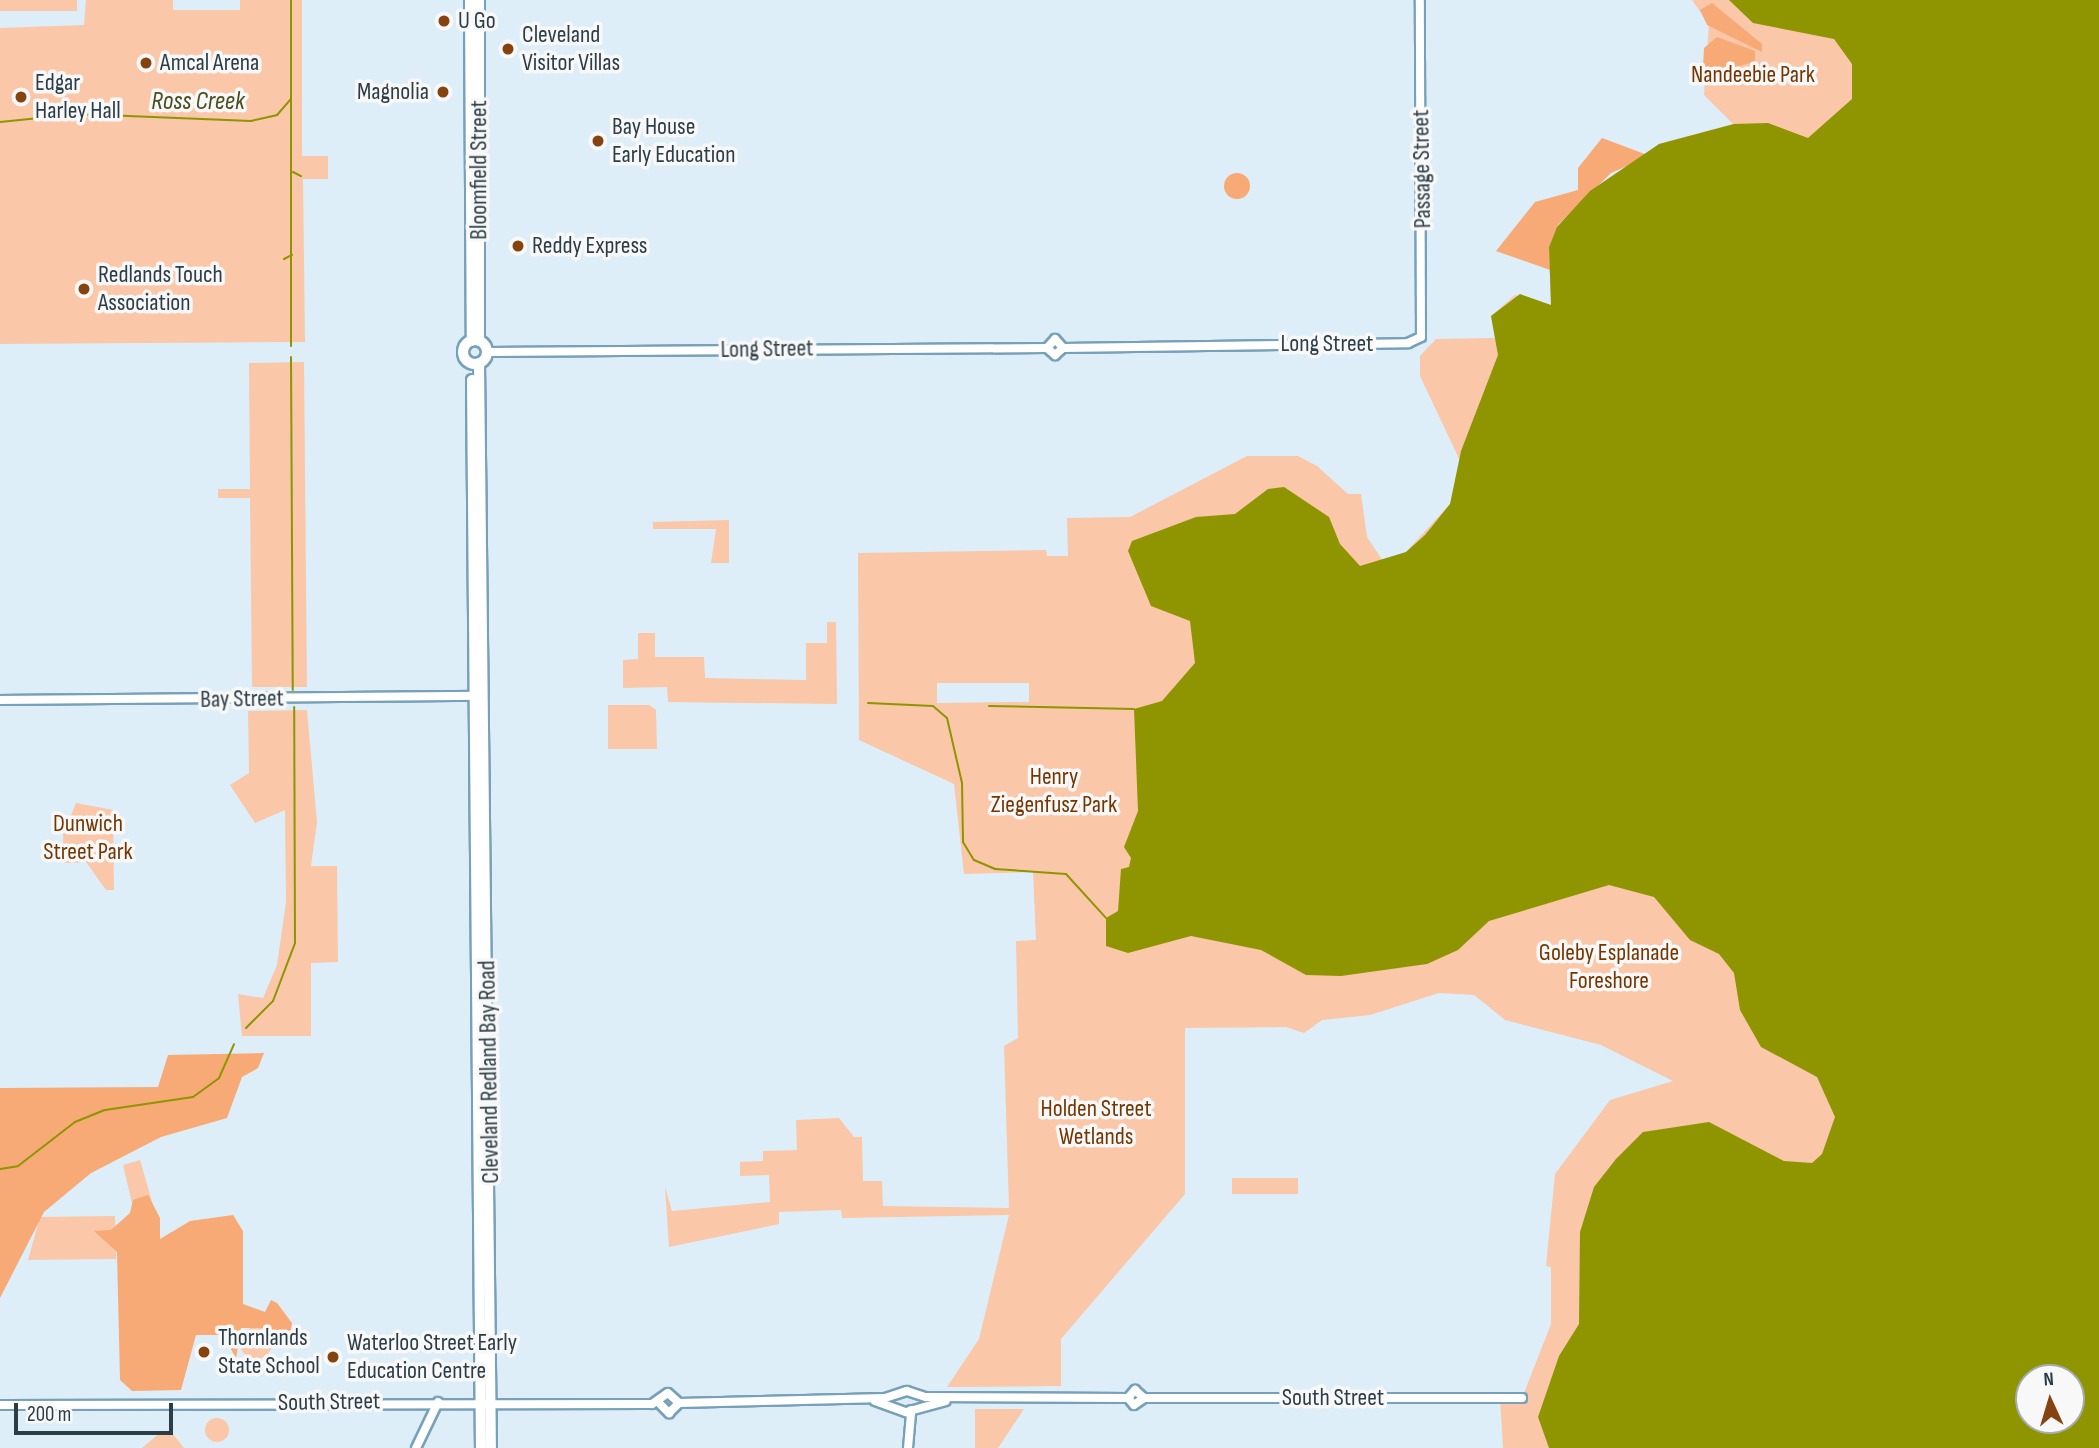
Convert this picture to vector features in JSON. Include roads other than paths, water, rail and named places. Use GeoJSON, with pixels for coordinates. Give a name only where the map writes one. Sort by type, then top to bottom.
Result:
{"type":"FeatureCollection","features":[{"type":"Feature","properties":{"kind":"highway","name":"Bloomfield Street"},"geometry":{"type":"LineString","coordinates":[[470,0],[475,341]]}},
{"type":"Feature","properties":{"kind":"highway","name":"Bloomfield Street"},"geometry":{"type":"LineString","coordinates":[[479,0],[475,341],[463,351],[475,363],[479,696]]}},
{"type":"Feature","properties":{"kind":"highway"},"geometry":{"type":"LineString","coordinates":[[475,341],[487,352],[475,363]]}},
{"type":"Feature","properties":{"kind":"highway","name":"Cleveland Redland Bay Road"},"geometry":{"type":"LineString","coordinates":[[479,696],[486,1401],[491,1448]]}},
{"type":"Feature","properties":{"kind":"highway","name":"Cleveland Redland Bay Road"},"geometry":{"type":"LineString","coordinates":[[481,1448],[486,1401]]}},
{"type":"Feature","properties":{"kind":"street","name":"Passage Street"},"geometry":{"type":"LineString","coordinates":[[1420,0],[1421,337]]}},
{"type":"Feature","properties":{"kind":"street","name":"Long Street"},"geometry":{"type":"LineString","coordinates":[[487,352],[1047,348],[1055,355],[1062,348],[1408,343],[1421,337]]}},
{"type":"Feature","properties":{"kind":"street","name":"Bay Street"},"geometry":{"type":"LineString","coordinates":[[0,700],[479,696]]}},
{"type":"Feature","properties":{"kind":"street","name":"South Street"},"geometry":{"type":"LineString","coordinates":[[658,1402],[668,1413],[679,1403],[867,1399],[899,1394],[959,1398],[1128,1398],[1135,1390],[1143,1398],[1522,1398]]}},
{"type":"Feature","properties":{"kind":"street","name":"South Street"},"geometry":{"type":"LineString","coordinates":[[0,1405],[658,1402],[668,1393],[679,1403]]}},
{"type":"Feature","properties":{"kind":"street"},"geometry":{"type":"LineString","coordinates":[[899,1394],[906,1448]]}},
{"type":"Feature","properties":{"kind":"street"},"geometry":{"type":"LineString","coordinates":[[906,1448],[915,1395]]}},
{"type":"Feature","properties":{"kind":"street","name":"South Street"},"geometry":{"type":"LineString","coordinates":[[867,1399],[900,1410],[912,1410],[959,1398]]}},
{"type":"Feature","properties":{"kind":"street"},"geometry":{"type":"LineString","coordinates":[[416,1448],[438,1402]]}},
{"type":"Feature","properties":{"kind":"waterway"},"geometry":{"type":"LineString","coordinates":[[291,0],[291,346]]}},
{"type":"Feature","properties":{"kind":"waterway","name":"Ross Creek"},"geometry":{"type":"LineString","coordinates":[[0,122],[79,114],[251,121],[277,115],[291,99]]}},
{"type":"Feature","properties":{"kind":"waterway"},"geometry":{"type":"LineString","coordinates":[[293,172],[301,176]]}},
{"type":"Feature","properties":{"kind":"waterway"},"geometry":{"type":"LineString","coordinates":[[284,259],[292,255]]}},
{"type":"Feature","properties":{"kind":"waterway"},"geometry":{"type":"LineString","coordinates":[[291,357],[293,690]]}},
{"type":"Feature","properties":{"kind":"waterway"},"geometry":{"type":"LineString","coordinates":[[868,703],[933,706],[947,718],[962,783],[963,842],[974,860],[995,869],[1066,874],[1106,918]]}},
{"type":"Feature","properties":{"kind":"waterway"},"geometry":{"type":"LineString","coordinates":[[989,706],[1134,709]]}},
{"type":"Feature","properties":{"kind":"waterway"},"geometry":{"type":"LineString","coordinates":[[246,1028],[273,1001],[295,943],[294,707]]}},
{"type":"Feature","properties":{"kind":"waterway"},"geometry":{"type":"LineString","coordinates":[[0,1169],[18,1166],[75,1122],[105,1110],[193,1097],[219,1078],[234,1044]]}},
{"type":"Feature","properties":{"kind":"place","name":"U Go"},"geometry":{"type":"Point","coordinates":[444,21]}},
{"type":"Feature","properties":{"kind":"place","name":"Cleveland Visitor Villas"},"geometry":{"type":"Point","coordinates":[508,49]}},
{"type":"Feature","properties":{"kind":"place","name":"Amcal Arena"},"geometry":{"type":"Point","coordinates":[146,63]}},
{"type":"Feature","properties":{"kind":"place","name":"Magnolia"},"geometry":{"type":"Point","coordinates":[443,92]}},
{"type":"Feature","properties":{"kind":"place","name":"Edgar Harley Hall"},"geometry":{"type":"Point","coordinates":[21,97]}},
{"type":"Feature","properties":{"kind":"place","name":"Bay House Early Education"},"geometry":{"type":"Point","coordinates":[598,141]}},
{"type":"Feature","properties":{"kind":"place","name":"Reddy Express"},"geometry":{"type":"Point","coordinates":[518,246]}},
{"type":"Feature","properties":{"kind":"place","name":"Redlands Touch Association"},"geometry":{"type":"Point","coordinates":[84,289]}},
{"type":"Feature","properties":{"kind":"place","name":"Thornlands State School"},"geometry":{"type":"Point","coordinates":[204,1352]}},
{"type":"Feature","properties":{"kind":"place","name":"Waterloo Street Early Education Centre"},"geometry":{"type":"Point","coordinates":[333,1357]}},
{"type":"Feature","properties":{"kind":"park label","name":"Nandeebie Park"},"geometry":{"type":"Point","coordinates":[1753,75]}},
{"type":"Feature","properties":{"kind":"park label","name":"Henry Ziegenfusz Park"},"geometry":{"type":"Point","coordinates":[1054,791]}},
{"type":"Feature","properties":{"kind":"park label","name":"Dunwich Street Park"},"geometry":{"type":"Point","coordinates":[88,838]}},
{"type":"Feature","properties":{"kind":"park label","name":"Goleby Esplanade Foreshore"},"geometry":{"type":"Point","coordinates":[1609,967]}},
{"type":"Feature","properties":{"kind":"park label","name":"Holden Street Wetlands"},"geometry":{"type":"Point","coordinates":[1096,1123]}}]}
